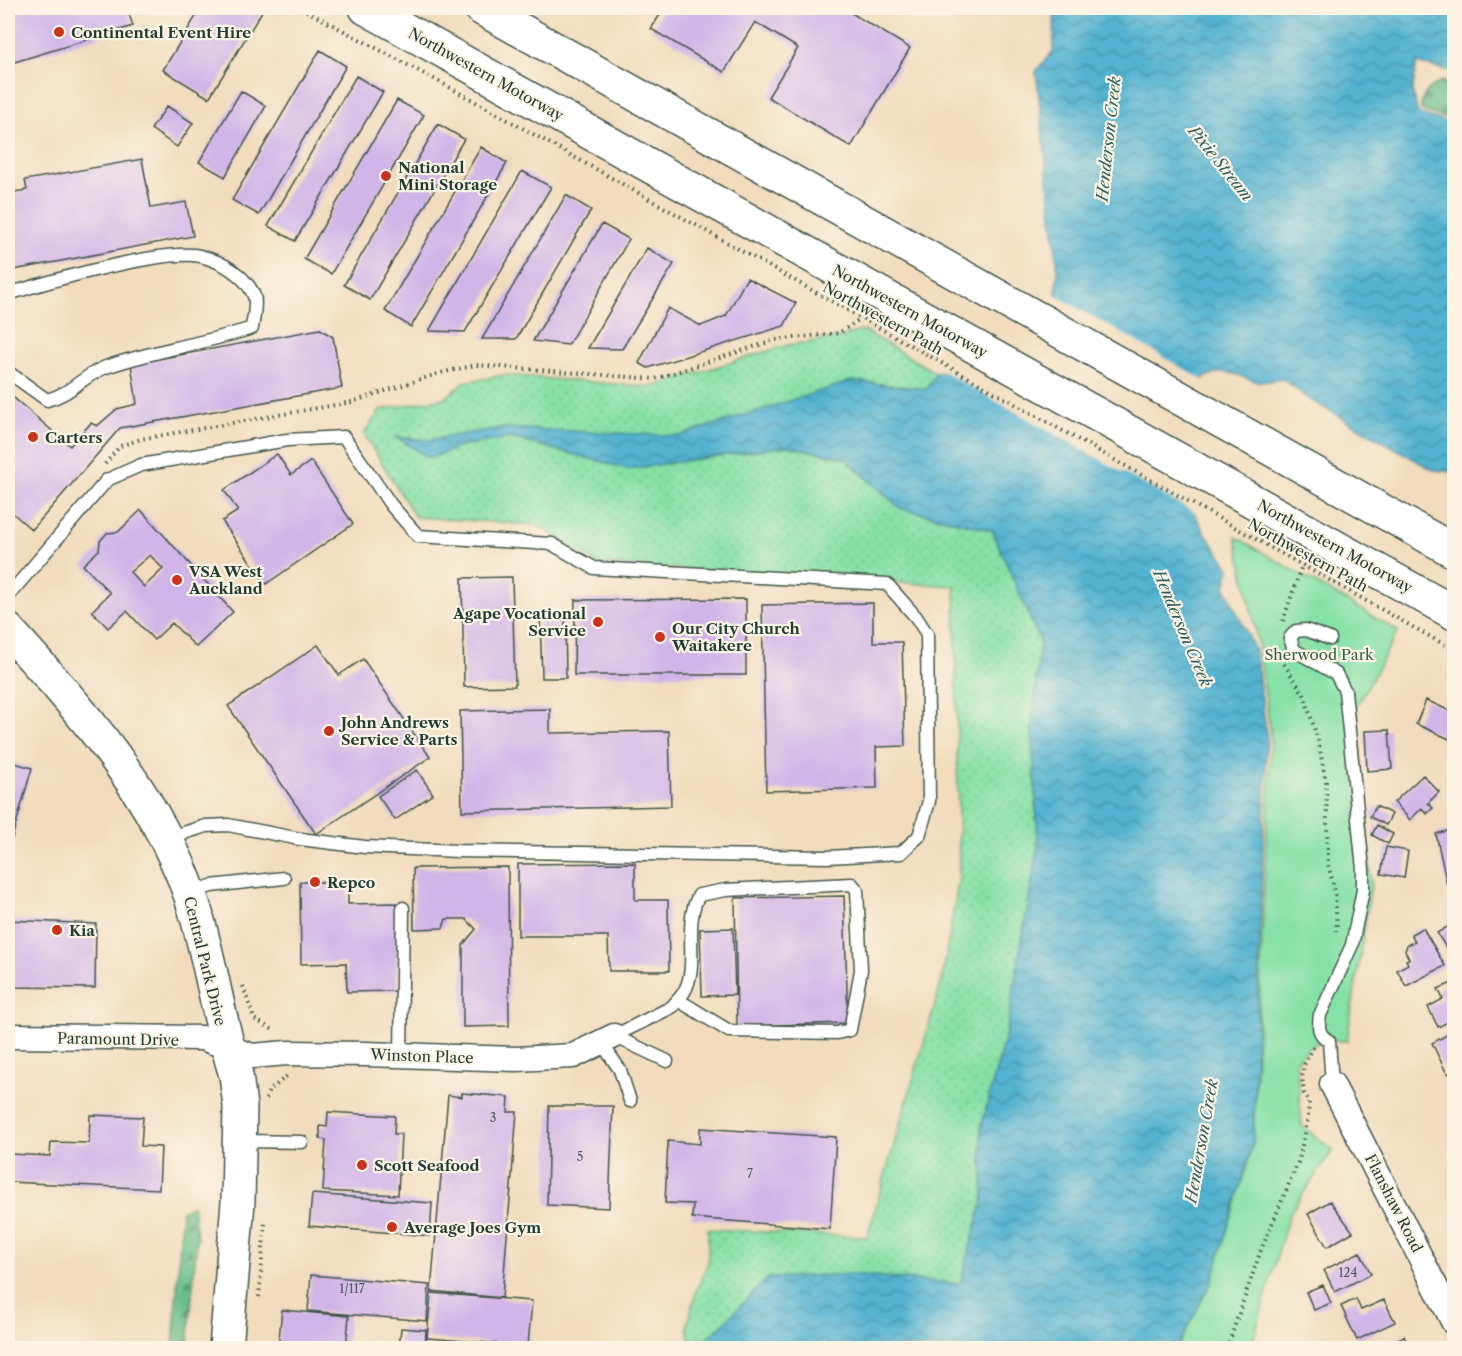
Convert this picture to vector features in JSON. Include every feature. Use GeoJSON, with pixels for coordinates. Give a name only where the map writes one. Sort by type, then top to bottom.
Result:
{"type":"FeatureCollection","features":[{"type":"Feature","properties":{"kind":"main road","name":"Northwestern Motorway"},"geometry":{"type":"LineString","coordinates":[[366,8],[940,346],[1227,486],[1455,613]]}},
{"type":"Feature","properties":{"kind":"main road"},"geometry":{"type":"LineString","coordinates":[[481,8],[1455,551]]}},
{"type":"Feature","properties":{"kind":"main road","name":"Central Park Drive"},"geometry":{"type":"LineString","coordinates":[[8,630],[88,720],[165,839],[189,893],[236,1075],[240,1106],[238,1202],[226,1348]]}},
{"type":"Feature","properties":{"kind":"street","name":"Paramount Drive"},"geometry":{"type":"LineString","coordinates":[[8,1036],[202,1038],[227,1047]]}},
{"type":"Feature","properties":{"kind":"street","name":"Winston Place"},"geometry":{"type":"LineString","coordinates":[[227,1047],[252,1056],[288,1053],[516,1059],[573,1056],[608,1039]]}},
{"type":"Feature","properties":{"kind":"street","name":"Flanshaw Road"},"geometry":{"type":"LineString","coordinates":[[1332,1084],[1455,1323]]}},
{"type":"Feature","properties":{"kind":"lane"},"geometry":{"type":"LineString","coordinates":[[8,294],[54,280],[161,257],[200,256],[238,272],[254,297],[252,328],[140,355],[91,372],[64,396],[47,400],[8,372]]}},
{"type":"Feature","properties":{"kind":"lane"},"geometry":{"type":"LineString","coordinates":[[8,596],[107,480],[141,465],[287,440],[344,436],[392,505],[418,536],[552,544],[594,568],[887,584],[916,617],[927,634],[929,801],[919,836],[901,853],[828,857],[446,851],[366,847],[300,839],[228,825],[206,826],[165,839]]}},
{"type":"Feature","properties":{"kind":"lane"},"geometry":{"type":"LineString","coordinates":[[1330,639],[1306,630],[1296,631],[1290,638],[1294,650],[1336,675],[1346,691],[1354,760],[1363,890],[1352,945],[1320,1015],[1318,1027],[1321,1035],[1329,1041],[1332,1084]]}},
{"type":"Feature","properties":{"kind":"lane"},"geometry":{"type":"LineString","coordinates":[[189,893],[211,886],[284,878]]}},
{"type":"Feature","properties":{"kind":"lane"},"geometry":{"type":"LineString","coordinates":[[608,1039],[672,1007],[685,991],[689,977],[693,906],[699,895],[726,890],[852,884],[857,890],[861,970],[850,1029],[837,1033],[729,1031],[678,1000]]}},
{"type":"Feature","properties":{"kind":"lane"},"geometry":{"type":"LineString","coordinates":[[401,1055],[403,908]]}},
{"type":"Feature","properties":{"kind":"lane"},"geometry":{"type":"LineString","coordinates":[[608,1039],[667,1061]]}},
{"type":"Feature","properties":{"kind":"lane"},"geometry":{"type":"LineString","coordinates":[[608,1039],[630,1101]]}},
{"type":"Feature","properties":{"kind":"lane"},"geometry":{"type":"LineString","coordinates":[[238,1141],[302,1142]]}},
{"type":"Feature","properties":{"kind":"path","name":"Northwestern Path"},"geometry":{"type":"LineString","coordinates":[[301,8],[451,88],[860,319],[940,346],[1221,520],[1455,650]]}},
{"type":"Feature","properties":{"kind":"path"},"geometry":{"type":"LineString","coordinates":[[97,472],[120,446],[141,439],[352,402],[440,373],[476,365],[655,379],[775,340],[839,333],[860,319]]}},
{"type":"Feature","properties":{"kind":"path"},"geometry":{"type":"LineString","coordinates":[[1281,626],[1302,565]]}},
{"type":"Feature","properties":{"kind":"path"},"geometry":{"type":"LineString","coordinates":[[1283,661],[1304,695],[1324,771],[1329,837],[1328,864],[1335,891],[1337,940]]}},
{"type":"Feature","properties":{"kind":"path"},"geometry":{"type":"LineString","coordinates":[[1227,1348],[1261,1250],[1299,1160],[1308,1118],[1309,1101],[1304,1094],[1302,1077],[1304,1065],[1316,1045],[1313,1035]]}},
{"type":"Feature","properties":{"kind":"green space"},"geometry":{"type":"Polygon","coordinates":[[[1441,81],[1454,83],[1454,121],[1421,110],[1426,92],[1441,81]]]}},
{"type":"Feature","properties":{"kind":"green space"},"geometry":{"type":"Polygon","coordinates":[[[863,330],[936,373],[926,389],[852,381],[679,436],[502,428],[428,440],[397,437],[430,458],[465,445],[511,438],[629,469],[787,446],[845,458],[900,508],[992,530],[1040,641],[1032,728],[1038,845],[1007,1029],[981,1128],[984,1198],[960,1284],[850,1274],[714,1333],[700,1342],[703,1348],[691,1348],[687,1327],[696,1291],[708,1263],[708,1229],[867,1237],[941,984],[959,877],[955,586],[598,564],[538,525],[415,517],[364,434],[380,410],[445,398],[464,382],[505,375],[651,387],[788,345],[838,338],[863,330]]]}},
{"type":"Feature","properties":{"kind":"green space","name":"Sherwood Park"},"geometry":{"type":"Polygon","coordinates":[[[1236,537],[1398,631],[1356,708],[1371,884],[1347,1041],[1318,1042],[1296,1061],[1302,1126],[1333,1150],[1289,1214],[1251,1348],[1177,1348],[1212,1281],[1253,1144],[1271,738],[1259,647],[1236,537]]]}},
{"type":"Feature","properties":{"kind":"green space"},"geometry":{"type":"Polygon","coordinates":[[[193,1205],[197,1237],[188,1348],[173,1348],[182,1211],[193,1205]]]}},
{"type":"Feature","properties":{"kind":"water"},"geometry":{"type":"Polygon","coordinates":[[[1055,8],[1454,8],[1454,72],[1417,63],[1412,91],[1418,113],[1454,124],[1454,472],[1433,470],[1307,398],[1283,379],[1258,382],[1226,372],[1213,374],[1205,377],[1174,411],[1175,474],[1203,530],[1230,569],[1225,587],[1255,650],[1267,737],[1253,1144],[1212,1281],[1177,1348],[703,1348],[700,1342],[714,1333],[768,1278],[850,1274],[960,1284],[984,1198],[981,1128],[1007,1029],[1038,845],[1032,728],[1040,641],[992,530],[900,508],[845,458],[787,446],[629,469],[511,438],[465,445],[430,458],[395,437],[428,440],[502,428],[679,436],[852,381],[926,389],[936,373],[1050,353],[1058,272],[1036,71],[1053,51],[1055,8]]]}},
{"type":"Feature","properties":{"kind":"pier"},"geometry":{"type":"Polygon","coordinates":[[[1053,294],[1205,381],[1177,412],[1178,473],[1199,515],[939,369],[1047,351],[1053,294]]]}},
{"type":"Feature","properties":{"kind":"building","name":"Continental Event Hire"},"geometry":{"type":"Polygon","coordinates":[[[8,8],[127,8],[133,26],[8,64],[8,8]]]}},
{"type":"Feature","properties":{"kind":"building"},"geometry":{"type":"Polygon","coordinates":[[[201,8],[264,8],[209,98],[163,70],[201,8]]]}},
{"type":"Feature","properties":{"kind":"building"},"geometry":{"type":"Polygon","coordinates":[[[664,8],[843,8],[910,48],[851,147],[768,97],[798,48],[755,22],[724,72],[651,29],[664,8]]]}},
{"type":"Feature","properties":{"kind":"building"},"geometry":{"type":"Polygon","coordinates":[[[320,50],[346,66],[259,215],[232,200],[320,50]]]}},
{"type":"Feature","properties":{"kind":"building"},"geometry":{"type":"Polygon","coordinates":[[[356,76],[383,92],[295,241],[268,226],[356,76]]]}},
{"type":"Feature","properties":{"kind":"building"},"geometry":{"type":"Polygon","coordinates":[[[241,91],[266,106],[225,177],[199,162],[241,91]]]}},
{"type":"Feature","properties":{"kind":"building"},"geometry":{"type":"Polygon","coordinates":[[[397,100],[424,115],[331,274],[304,259],[397,100]]]}},
{"type":"Feature","properties":{"kind":"building"},"geometry":{"type":"Polygon","coordinates":[[[167,106],[193,123],[177,147],[151,129],[167,106]]]}},
{"type":"Feature","properties":{"kind":"building"},"geometry":{"type":"Polygon","coordinates":[[[438,124],[464,139],[370,300],[344,285],[438,124]]]}},
{"type":"Feature","properties":{"kind":"building"},"geometry":{"type":"Polygon","coordinates":[[[481,147],[507,163],[411,327],[385,311],[481,147]]]}},
{"type":"Feature","properties":{"kind":"building"},"geometry":{"type":"Polygon","coordinates":[[[142,159],[151,208],[186,202],[193,236],[8,271],[8,193],[27,190],[25,180],[142,159]]]}},
{"type":"Feature","properties":{"kind":"building"},"geometry":{"type":"Polygon","coordinates":[[[522,171],[551,187],[465,332],[429,331],[522,171]]]}},
{"type":"Feature","properties":{"kind":"building"},"geometry":{"type":"Polygon","coordinates":[[[566,195],[591,210],[516,339],[482,339],[566,195]]]}},
{"type":"Feature","properties":{"kind":"building"},"geometry":{"type":"Polygon","coordinates":[[[602,224],[629,239],[568,345],[533,341],[602,224]]]}},
{"type":"Feature","properties":{"kind":"building"},"geometry":{"type":"Polygon","coordinates":[[[647,248],[674,264],[622,349],[588,348],[647,248]]]}},
{"type":"Feature","properties":{"kind":"building"},"geometry":{"type":"Polygon","coordinates":[[[747,278],[796,303],[784,326],[648,368],[639,363],[668,308],[701,326],[726,316],[747,278]]]}},
{"type":"Feature","properties":{"kind":"building","name":"Carters"},"geometry":{"type":"Polygon","coordinates":[[[320,329],[333,337],[342,388],[120,428],[32,530],[8,509],[8,393],[70,446],[91,423],[97,426],[117,409],[137,404],[131,364],[320,329]]]}},
{"type":"Feature","properties":{"kind":"building"},"geometry":{"type":"Polygon","coordinates":[[[277,454],[291,475],[311,461],[353,524],[266,584],[222,521],[238,511],[224,490],[277,454]]]}},
{"type":"Feature","properties":{"kind":"building","name":"VSA West Auckland"},"geometry":{"type":"Polygon","coordinates":[[[141,510],[233,612],[196,647],[172,623],[154,640],[127,611],[108,628],[92,611],[110,593],[83,565],[99,550],[100,541],[107,533],[118,532],[141,510]],[[150,555],[130,572],[144,587],[163,569],[150,555]]]}},
{"type":"Feature","properties":{"kind":"building"},"geometry":{"type":"Polygon","coordinates":[[[512,577],[515,686],[464,687],[462,578],[512,577]]]}},
{"type":"Feature","properties":{"kind":"building","name":"Our City Church Waitakere"},"geometry":{"type":"Polygon","coordinates":[[[746,599],[746,675],[574,675],[575,600],[746,599]]]}},
{"type":"Feature","properties":{"kind":"building"},"geometry":{"type":"Polygon","coordinates":[[[873,603],[873,642],[902,642],[905,746],[876,747],[877,788],[766,791],[762,605],[873,603]]]}},
{"type":"Feature","properties":{"kind":"building"},"geometry":{"type":"Polygon","coordinates":[[[565,614],[566,678],[542,678],[540,615],[565,614]]]}},
{"type":"Feature","properties":{"kind":"building","name":"John Andrews Service & Parts"},"geometry":{"type":"Polygon","coordinates":[[[318,645],[339,675],[363,659],[430,757],[316,834],[228,706],[318,645]]]}},
{"type":"Feature","properties":{"kind":"building"},"geometry":{"type":"Polygon","coordinates":[[[1426,700],[1452,712],[1454,707],[1454,741],[1416,724],[1426,700]]]}},
{"type":"Feature","properties":{"kind":"building"},"geometry":{"type":"Polygon","coordinates":[[[550,709],[550,733],[669,731],[671,806],[462,811],[460,711],[550,709]]]}},
{"type":"Feature","properties":{"kind":"building"},"geometry":{"type":"Polygon","coordinates":[[[1389,730],[1392,769],[1367,771],[1365,731],[1389,730]]]}},
{"type":"Feature","properties":{"kind":"building"},"geometry":{"type":"Polygon","coordinates":[[[8,761],[32,768],[8,852],[8,761]]]}},
{"type":"Feature","properties":{"kind":"building"},"geometry":{"type":"Polygon","coordinates":[[[417,770],[433,794],[395,820],[378,796],[417,770]]]}},
{"type":"Feature","properties":{"kind":"building"},"geometry":{"type":"Polygon","coordinates":[[[1423,775],[1439,792],[1428,803],[1433,808],[1427,814],[1422,808],[1410,820],[1394,802],[1423,775]]]}},
{"type":"Feature","properties":{"kind":"building"},"geometry":{"type":"Polygon","coordinates":[[[1376,806],[1392,814],[1386,825],[1370,817],[1376,806]]]}},
{"type":"Feature","properties":{"kind":"building"},"geometry":{"type":"Polygon","coordinates":[[[1377,825],[1393,834],[1388,844],[1372,835],[1377,825]]]}},
{"type":"Feature","properties":{"kind":"building"},"geometry":{"type":"Polygon","coordinates":[[[1454,829],[1454,883],[1447,885],[1436,834],[1454,829]]]}},
{"type":"Feature","properties":{"kind":"building"},"geometry":{"type":"Polygon","coordinates":[[[1386,847],[1408,851],[1404,878],[1381,874],[1386,847]]]}},
{"type":"Feature","properties":{"kind":"building"},"geometry":{"type":"Polygon","coordinates":[[[635,863],[635,900],[668,900],[669,971],[609,971],[608,936],[518,936],[518,864],[635,863]]]}},
{"type":"Feature","properties":{"kind":"building"},"geometry":{"type":"Polygon","coordinates":[[[508,867],[509,1026],[463,1027],[463,945],[476,929],[466,919],[446,919],[443,928],[414,929],[413,868],[508,867]]]}},
{"type":"Feature","properties":{"kind":"building"},"geometry":{"type":"Polygon","coordinates":[[[300,882],[348,882],[348,904],[397,903],[397,991],[347,992],[346,963],[301,964],[300,882]]]}},
{"type":"Feature","properties":{"kind":"building"},"geometry":{"type":"Polygon","coordinates":[[[844,896],[848,1023],[737,1026],[735,898],[844,896]]]}},
{"type":"Feature","properties":{"kind":"building"},"geometry":{"type":"Polygon","coordinates":[[[8,920],[96,924],[95,988],[8,987],[8,920]]]}},
{"type":"Feature","properties":{"kind":"building"},"geometry":{"type":"Polygon","coordinates":[[[1452,924],[1454,947],[1448,951],[1437,933],[1452,924]]]}},
{"type":"Feature","properties":{"kind":"building"},"geometry":{"type":"Polygon","coordinates":[[[733,928],[735,995],[702,996],[700,929],[733,928]]]}},
{"type":"Feature","properties":{"kind":"building"},"geometry":{"type":"Polygon","coordinates":[[[1423,928],[1445,966],[1406,986],[1397,970],[1408,964],[1406,960],[1409,959],[1405,951],[1407,945],[1415,941],[1411,934],[1423,928]]]}},
{"type":"Feature","properties":{"kind":"building"},"geometry":{"type":"Polygon","coordinates":[[[1452,983],[1454,1019],[1438,1027],[1428,1007],[1443,999],[1438,989],[1452,983]]]}},
{"type":"Feature","properties":{"kind":"building"},"geometry":{"type":"Polygon","coordinates":[[[1454,1031],[1454,1070],[1447,1074],[1432,1043],[1454,1031]]]}},
{"type":"Feature","properties":{"kind":"building"},"geometry":{"type":"Polygon","coordinates":[[[462,1093],[509,1097],[508,1112],[517,1112],[502,1298],[431,1291],[448,1095],[462,1097],[462,1093]]]}},
{"type":"Feature","properties":{"kind":"building"},"geometry":{"type":"Polygon","coordinates":[[[549,1106],[613,1106],[609,1208],[547,1205],[549,1106]]]}},
{"type":"Feature","properties":{"kind":"building","name":"Scott Seafood"},"geometry":{"type":"Polygon","coordinates":[[[328,1112],[395,1116],[394,1134],[401,1134],[398,1195],[323,1191],[326,1140],[320,1139],[320,1126],[327,1127],[328,1112]]]}},
{"type":"Feature","properties":{"kind":"building"},"geometry":{"type":"Polygon","coordinates":[[[90,1115],[143,1117],[141,1146],[161,1147],[159,1189],[9,1182],[10,1154],[50,1156],[51,1142],[89,1143],[90,1115]]]}},
{"type":"Feature","properties":{"kind":"building"},"geometry":{"type":"Polygon","coordinates":[[[700,1128],[836,1137],[830,1229],[692,1218],[693,1204],[665,1203],[668,1141],[700,1144],[700,1128]]]}},
{"type":"Feature","properties":{"kind":"building"},"geometry":{"type":"Polygon","coordinates":[[[312,1194],[432,1203],[430,1236],[309,1226],[312,1194]]]}},
{"type":"Feature","properties":{"kind":"building"},"geometry":{"type":"Polygon","coordinates":[[[1330,1201],[1353,1232],[1327,1247],[1308,1214],[1330,1201]]]}},
{"type":"Feature","properties":{"kind":"building"},"geometry":{"type":"Polygon","coordinates":[[[1360,1252],[1371,1274],[1335,1292],[1324,1270],[1360,1252]]]}},
{"type":"Feature","properties":{"kind":"building"},"geometry":{"type":"Polygon","coordinates":[[[311,1275],[429,1285],[427,1321],[308,1311],[311,1275]]]}},
{"type":"Feature","properties":{"kind":"building"},"geometry":{"type":"Polygon","coordinates":[[[1323,1285],[1331,1303],[1314,1310],[1306,1292],[1323,1285]]]}},
{"type":"Feature","properties":{"kind":"building"},"geometry":{"type":"Polygon","coordinates":[[[431,1293],[532,1301],[528,1346],[427,1338],[431,1293]]]}},
{"type":"Feature","properties":{"kind":"building"},"geometry":{"type":"Polygon","coordinates":[[[1356,1299],[1361,1310],[1384,1300],[1395,1322],[1357,1340],[1341,1306],[1356,1299]]]}},
{"type":"Feature","properties":{"kind":"building"},"geometry":{"type":"Polygon","coordinates":[[[282,1310],[349,1316],[346,1348],[278,1348],[282,1310]]]}},
{"type":"Feature","properties":{"kind":"building"},"geometry":{"type":"Polygon","coordinates":[[[401,1328],[426,1330],[425,1348],[399,1348],[401,1328]]]}},
{"type":"Feature","properties":{"kind":"building"},"geometry":{"type":"Polygon","coordinates":[[[1404,1336],[1410,1348],[1381,1348],[1404,1336]]]}},
{"type":"Feature","properties":{"kind":"place","name":"Continental Event Hire"},"geometry":{"type":"Point","coordinates":[59,32]}},
{"type":"Feature","properties":{"kind":"place","name":"National Mini Storage"},"geometry":{"type":"Point","coordinates":[386,176]}},
{"type":"Feature","properties":{"kind":"place","name":"Carters"},"geometry":{"type":"Point","coordinates":[33,437]}},
{"type":"Feature","properties":{"kind":"place","name":"VSA West Auckland"},"geometry":{"type":"Point","coordinates":[177,580]}},
{"type":"Feature","properties":{"kind":"place","name":"Agape Vocational Service"},"geometry":{"type":"Point","coordinates":[598,622]}},
{"type":"Feature","properties":{"kind":"place","name":"Our City Church Waitakere"},"geometry":{"type":"Point","coordinates":[660,637]}},
{"type":"Feature","properties":{"kind":"place","name":"John Andrews Service & Parts"},"geometry":{"type":"Point","coordinates":[329,731]}},
{"type":"Feature","properties":{"kind":"place","name":"Repco"},"geometry":{"type":"Point","coordinates":[315,882]}},
{"type":"Feature","properties":{"kind":"place","name":"Kia"},"geometry":{"type":"Point","coordinates":[57,930]}},
{"type":"Feature","properties":{"kind":"place","name":"Scott Seafood"},"geometry":{"type":"Point","coordinates":[362,1165]}},
{"type":"Feature","properties":{"kind":"place","name":"Average Joes Gym"},"geometry":{"type":"Point","coordinates":[392,1227]}},
{"type":"Feature","properties":{"kind":"water label","name":"Henderson Creek"},"geometry":{"type":"Point","coordinates":[1108,139]}},
{"type":"Feature","properties":{"kind":"water label","name":"Pixie Stream"},"geometry":{"type":"Point","coordinates":[1221,163]}},
{"type":"Feature","properties":{"kind":"water label","name":"Henderson Creek"},"geometry":{"type":"Point","coordinates":[1183,628]}},
{"type":"Feature","properties":{"kind":"water label","name":"Henderson Creek"},"geometry":{"type":"Point","coordinates":[1201,1141]}}]}
